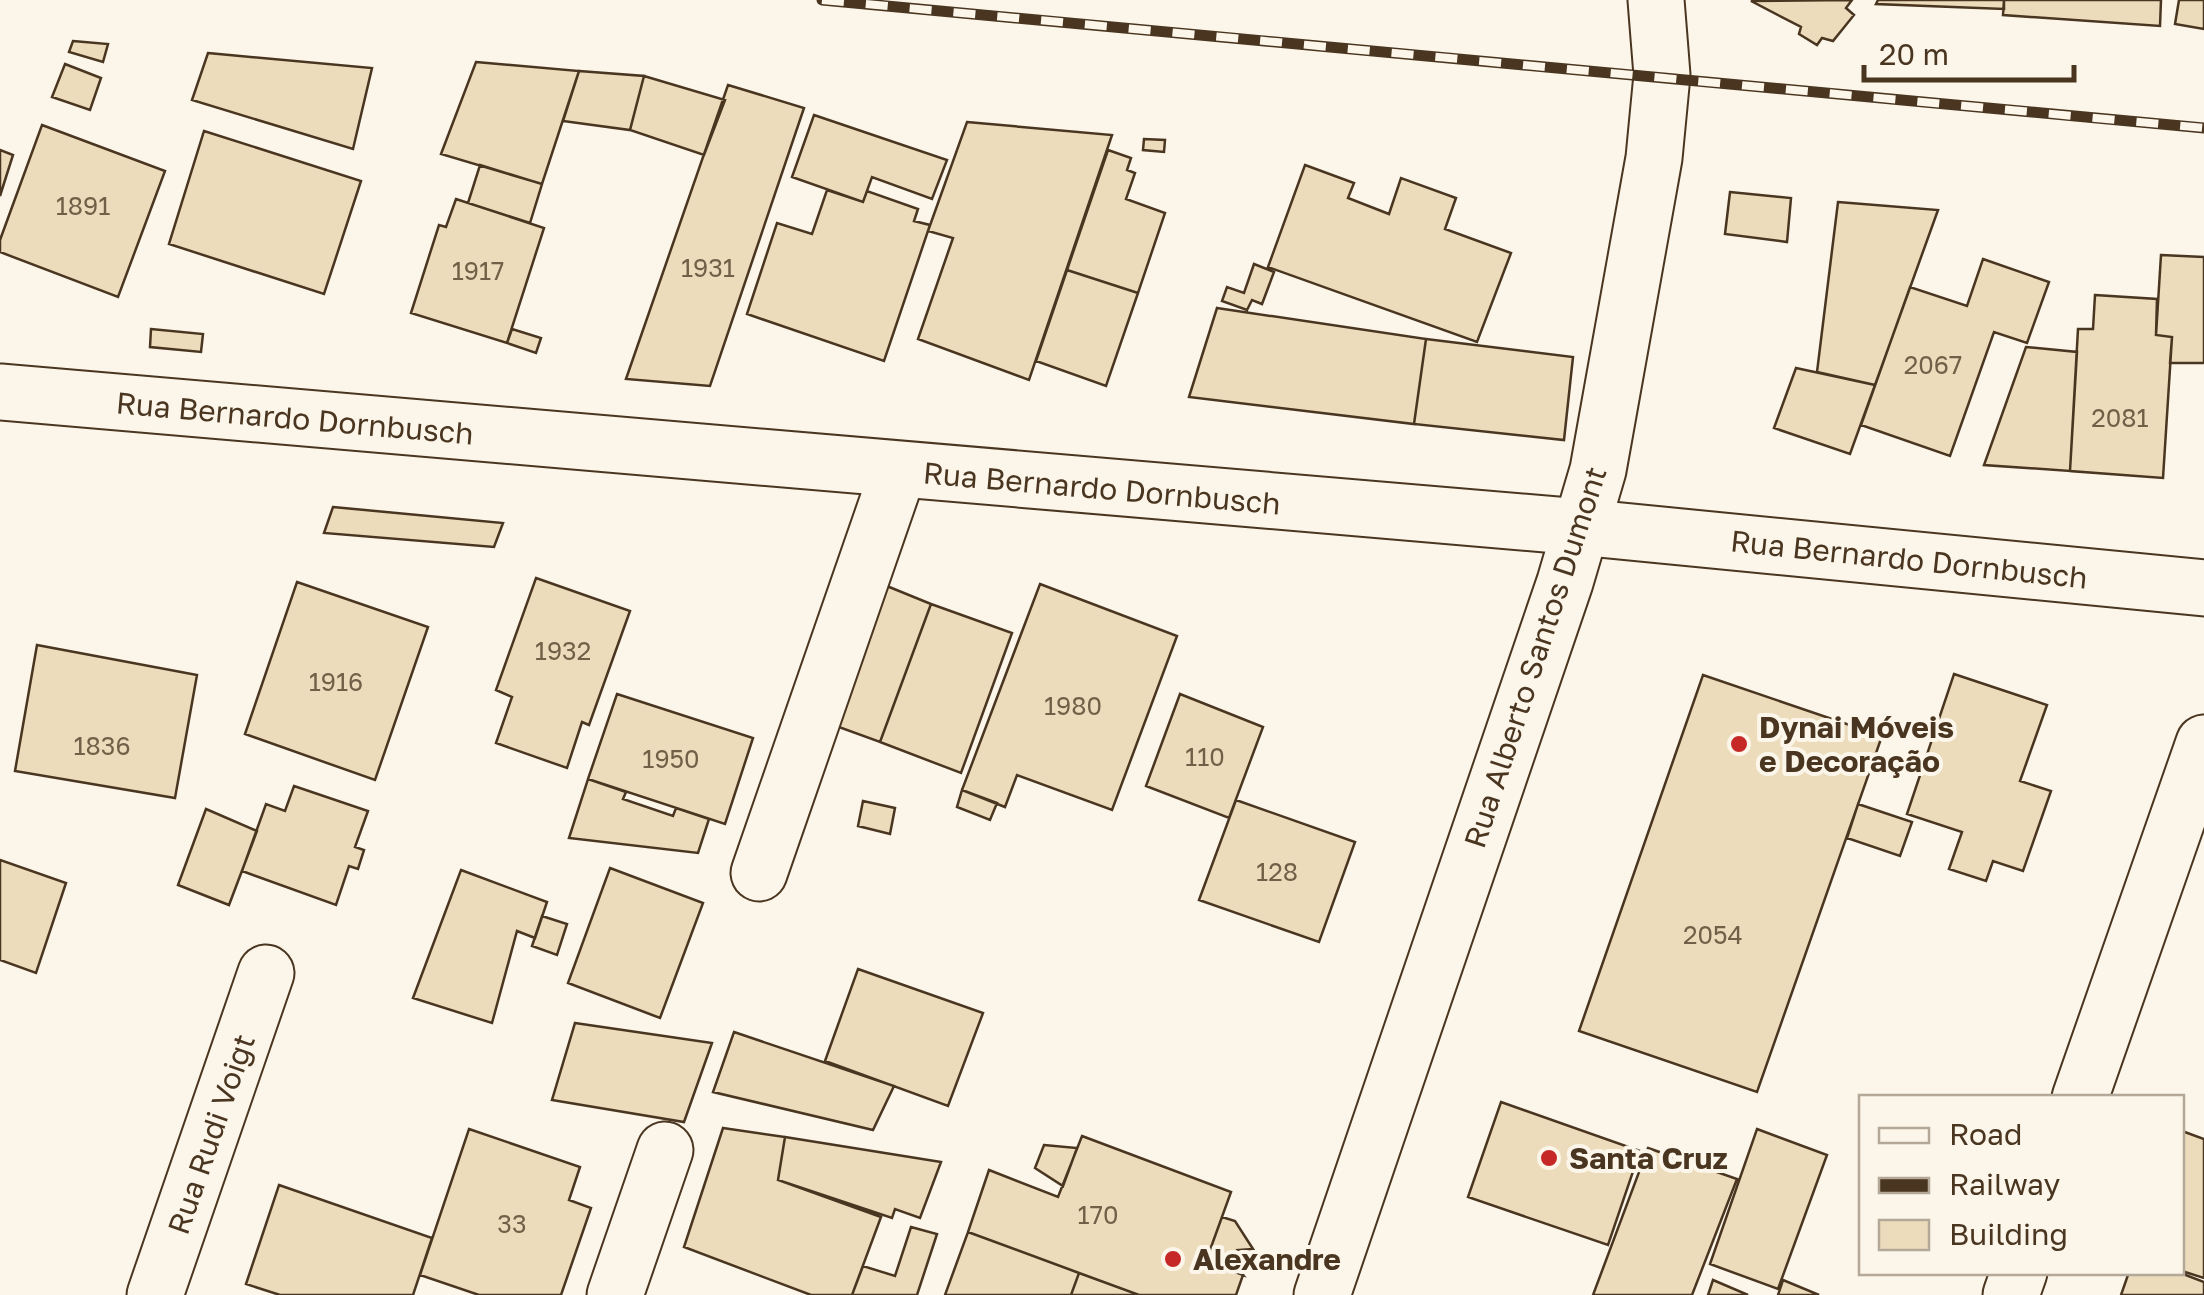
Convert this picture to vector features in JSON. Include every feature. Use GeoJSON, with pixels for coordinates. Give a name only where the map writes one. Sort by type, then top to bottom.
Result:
{"type":"FeatureCollection","features":[{"type":"Feature","properties":{"kind":"main road","name":"Rua Alberto Santos Dumont"},"geometry":{"type":"LineString","coordinates":[[1322,1295],[1598,470],[1654,158],[1662,75],[1656,0]]}},
{"type":"Feature","properties":{"kind":"main road","name":"Rua Bernardo Dornbusch"},"geometry":{"type":"LineString","coordinates":[[0,392],[898,472],[1580,527],[2204,588]]}},
{"type":"Feature","properties":{"kind":"main road"},"geometry":{"type":"LineString","coordinates":[[759,873],[898,472]]}},
{"type":"Feature","properties":{"kind":"main road"},"geometry":{"type":"LineString","coordinates":[[2081,1095],[2204,744]]}},
{"type":"Feature","properties":{"kind":"main road","name":"Rua Rudi Voigt"},"geometry":{"type":"LineString","coordinates":[[156,1295],[266,973]]}},
{"type":"Feature","properties":{"kind":"main road"},"geometry":{"type":"LineString","coordinates":[[616,1295],[665,1150]]}},
{"type":"Feature","properties":{"kind":"building"},"geometry":{"type":"Polygon","coordinates":[[[1852,0],[1846,8],[1854,15],[1833,41],[1822,38],[1817,45],[1799,34],[1801,27],[1751,1],[1852,0]]]}},
{"type":"Feature","properties":{"kind":"building"},"geometry":{"type":"Polygon","coordinates":[[[1878,0],[2004,0],[2004,9],[1876,4],[1878,0]]]}},
{"type":"Feature","properties":{"kind":"building"},"geometry":{"type":"Polygon","coordinates":[[[2004,0],[2161,0],[2160,26],[2003,15],[2004,0]]]}},
{"type":"Feature","properties":{"kind":"building"},"geometry":{"type":"Polygon","coordinates":[[[2179,0],[2204,0],[2204,29],[2175,24],[2179,0]]]}},
{"type":"Feature","properties":{"kind":"building"},"geometry":{"type":"Polygon","coordinates":[[[73,41],[108,44],[103,62],[69,52],[73,41]]]}},
{"type":"Feature","properties":{"kind":"building"},"geometry":{"type":"Polygon","coordinates":[[[208,53],[372,68],[353,149],[192,100],[208,53]]]}},
{"type":"Feature","properties":{"kind":"building"},"geometry":{"type":"Polygon","coordinates":[[[476,62],[579,71],[542,184],[441,154],[476,62]]]}},
{"type":"Feature","properties":{"kind":"building"},"geometry":{"type":"Polygon","coordinates":[[[65,64],[101,78],[90,110],[52,97],[65,64]]]}},
{"type":"Feature","properties":{"kind":"building"},"geometry":{"type":"Polygon","coordinates":[[[579,71],[644,76],[630,130],[563,121],[579,71]]]}},
{"type":"Feature","properties":{"kind":"building"},"geometry":{"type":"Polygon","coordinates":[[[644,76],[725,100],[704,155],[630,130],[644,76]]]}},
{"type":"Feature","properties":{"kind":"building"},"geometry":{"type":"Polygon","coordinates":[[[728,85],[804,108],[710,386],[626,379],[728,85]]]}},
{"type":"Feature","properties":{"kind":"building"},"geometry":{"type":"Polygon","coordinates":[[[814,115],[947,160],[932,199],[872,177],[863,202],[792,177],[814,115]]]}},
{"type":"Feature","properties":{"kind":"building"},"geometry":{"type":"Polygon","coordinates":[[[967,122],[1112,135],[1029,380],[918,339],[953,238],[928,231],[967,122]]]}},
{"type":"Feature","properties":{"kind":"building"},"geometry":{"type":"Polygon","coordinates":[[[42,125],[165,171],[118,297],[0,252],[0,240],[42,125]]]}},
{"type":"Feature","properties":{"kind":"building"},"geometry":{"type":"Polygon","coordinates":[[[204,131],[361,181],[324,294],[169,244],[204,131]]]}},
{"type":"Feature","properties":{"kind":"building"},"geometry":{"type":"Polygon","coordinates":[[[1144,139],[1165,140],[1164,152],[1143,150],[1144,139]]]}},
{"type":"Feature","properties":{"kind":"building"},"geometry":{"type":"Polygon","coordinates":[[[0,150],[13,155],[0,196],[0,150]]]}},
{"type":"Feature","properties":{"kind":"building"},"geometry":{"type":"Polygon","coordinates":[[[1108,150],[1131,158],[1127,170],[1135,173],[1126,199],[1165,213],[1138,293],[1067,270],[1108,150]]]}},
{"type":"Feature","properties":{"kind":"building"},"geometry":{"type":"Polygon","coordinates":[[[480,165],[542,184],[530,223],[468,203],[480,165]]]}},
{"type":"Feature","properties":{"kind":"building"},"geometry":{"type":"Polygon","coordinates":[[[1305,165],[1354,183],[1348,198],[1389,214],[1401,178],[1456,198],[1445,229],[1511,253],[1477,342],[1268,267],[1305,165]]]}},
{"type":"Feature","properties":{"kind":"building"},"geometry":{"type":"Polygon","coordinates":[[[827,190],[863,202],[867,191],[918,209],[914,221],[930,225],[884,361],[747,314],[777,223],[812,234],[827,190]]]}},
{"type":"Feature","properties":{"kind":"building"},"geometry":{"type":"Polygon","coordinates":[[[1730,192],[1791,198],[1787,242],[1725,234],[1730,192]]]}},
{"type":"Feature","properties":{"kind":"building"},"geometry":{"type":"Polygon","coordinates":[[[456,199],[544,228],[507,343],[411,313],[439,225],[446,227],[456,199]]]}},
{"type":"Feature","properties":{"kind":"building"},"geometry":{"type":"Polygon","coordinates":[[[1838,202],[1938,210],[1875,385],[1817,372],[1838,202]]]}},
{"type":"Feature","properties":{"kind":"building"},"geometry":{"type":"Polygon","coordinates":[[[2161,255],[2204,257],[2204,363],[2170,363],[2172,337],[2156,335],[2161,255]]]}},
{"type":"Feature","properties":{"kind":"building"},"geometry":{"type":"Polygon","coordinates":[[[1983,259],[2049,282],[2027,343],[1994,332],[1950,456],[1861,425],[1910,287],[1967,306],[1983,259]]]}},
{"type":"Feature","properties":{"kind":"building"},"geometry":{"type":"Polygon","coordinates":[[[1254,264],[1274,272],[1262,304],[1252,300],[1247,310],[1222,301],[1227,287],[1244,293],[1254,264]]]}},
{"type":"Feature","properties":{"kind":"building"},"geometry":{"type":"Polygon","coordinates":[[[1067,270],[1138,293],[1106,386],[1036,361],[1067,270]]]}},
{"type":"Feature","properties":{"kind":"building"},"geometry":{"type":"Polygon","coordinates":[[[2095,295],[2157,299],[2156,335],[2172,337],[2163,478],[2070,471],[2078,329],[2093,329],[2095,295]]]}},
{"type":"Feature","properties":{"kind":"building"},"geometry":{"type":"Polygon","coordinates":[[[1217,308],[1426,339],[1414,424],[1189,397],[1217,308]]]}},
{"type":"Feature","properties":{"kind":"building"},"geometry":{"type":"Polygon","coordinates":[[[151,329],[203,334],[201,352],[150,347],[151,329]]]}},
{"type":"Feature","properties":{"kind":"building"},"geometry":{"type":"Polygon","coordinates":[[[512,329],[541,338],[536,353],[507,343],[512,329]]]}},
{"type":"Feature","properties":{"kind":"building"},"geometry":{"type":"Polygon","coordinates":[[[1426,339],[1573,357],[1564,440],[1414,424],[1426,339]]]}},
{"type":"Feature","properties":{"kind":"building"},"geometry":{"type":"Polygon","coordinates":[[[2026,347],[2077,352],[2070,471],[1984,465],[2026,347]]]}},
{"type":"Feature","properties":{"kind":"building"},"geometry":{"type":"Polygon","coordinates":[[[1796,368],[1875,385],[1850,454],[1774,428],[1796,368]]]}},
{"type":"Feature","properties":{"kind":"building"},"geometry":{"type":"Polygon","coordinates":[[[333,507],[503,523],[494,547],[324,533],[333,507]]]}},
{"type":"Feature","properties":{"kind":"building"},"geometry":{"type":"Polygon","coordinates":[[[536,578],[630,611],[589,725],[582,722],[567,768],[496,743],[512,697],[496,690],[536,578]]]}},
{"type":"Feature","properties":{"kind":"building"},"geometry":{"type":"Polygon","coordinates":[[[297,582],[428,627],[375,780],[245,734],[297,582]]]}},
{"type":"Feature","properties":{"kind":"building"},"geometry":{"type":"Polygon","coordinates":[[[877,582],[931,604],[880,742],[825,722],[877,582]]]}},
{"type":"Feature","properties":{"kind":"building"},"geometry":{"type":"Polygon","coordinates":[[[1040,584],[1177,636],[1112,810],[1017,775],[1005,807],[962,790],[1040,584]]]}},
{"type":"Feature","properties":{"kind":"building"},"geometry":{"type":"Polygon","coordinates":[[[931,604],[1012,633],[961,773],[880,742],[931,604]]]}},
{"type":"Feature","properties":{"kind":"building"},"geometry":{"type":"Polygon","coordinates":[[[37,645],[197,675],[175,798],[15,771],[37,645]]]}},
{"type":"Feature","properties":{"kind":"building"},"geometry":{"type":"Polygon","coordinates":[[[1954,674],[2047,705],[2020,781],[2051,791],[2023,871],[1993,861],[1986,881],[1949,869],[1962,832],[1907,814],[1954,674]]]}},
{"type":"Feature","properties":{"kind":"building"},"geometry":{"type":"Polygon","coordinates":[[[1703,675],[1882,736],[1757,1092],[1579,1031],[1703,675]]]}},
{"type":"Feature","properties":{"kind":"building"},"geometry":{"type":"Polygon","coordinates":[[[617,694],[753,738],[725,824],[588,779],[617,694]]]}},
{"type":"Feature","properties":{"kind":"building"},"geometry":{"type":"Polygon","coordinates":[[[1180,694],[1263,727],[1229,818],[1146,786],[1180,694]]]}},
{"type":"Feature","properties":{"kind":"building"},"geometry":{"type":"Polygon","coordinates":[[[588,779],[626,792],[623,799],[673,816],[676,808],[709,819],[698,853],[569,838],[588,779]]]}},
{"type":"Feature","properties":{"kind":"building"},"geometry":{"type":"Polygon","coordinates":[[[294,786],[368,811],[355,847],[364,850],[358,869],[349,866],[336,905],[242,871],[266,804],[285,811],[294,786]]]}},
{"type":"Feature","properties":{"kind":"building"},"geometry":{"type":"Polygon","coordinates":[[[962,790],[997,803],[990,820],[957,807],[962,790]]]}},
{"type":"Feature","properties":{"kind":"building"},"geometry":{"type":"Polygon","coordinates":[[[1236,800],[1355,842],[1319,942],[1199,900],[1236,800]]]}},
{"type":"Feature","properties":{"kind":"building"},"geometry":{"type":"Polygon","coordinates":[[[863,801],[895,808],[890,834],[858,826],[863,801]]]}},
{"type":"Feature","properties":{"kind":"building"},"geometry":{"type":"Polygon","coordinates":[[[1858,804],[1912,822],[1900,856],[1847,838],[1858,804]]]}},
{"type":"Feature","properties":{"kind":"building"},"geometry":{"type":"Polygon","coordinates":[[[206,809],[257,831],[229,905],[178,885],[206,809]]]}},
{"type":"Feature","properties":{"kind":"building"},"geometry":{"type":"Polygon","coordinates":[[[0,860],[66,883],[36,973],[0,960],[0,860]]]}},
{"type":"Feature","properties":{"kind":"building"},"geometry":{"type":"Polygon","coordinates":[[[610,868],[703,903],[660,1018],[568,983],[610,868]]]}},
{"type":"Feature","properties":{"kind":"building"},"geometry":{"type":"Polygon","coordinates":[[[461,870],[547,902],[535,938],[517,931],[492,1023],[413,998],[461,870]]]}},
{"type":"Feature","properties":{"kind":"building"},"geometry":{"type":"Polygon","coordinates":[[[542,916],[567,924],[557,955],[532,946],[542,916]]]}},
{"type":"Feature","properties":{"kind":"building"},"geometry":{"type":"Polygon","coordinates":[[[858,969],[983,1013],[948,1106],[825,1061],[858,969]]]}},
{"type":"Feature","properties":{"kind":"building"},"geometry":{"type":"Polygon","coordinates":[[[575,1023],[712,1043],[684,1122],[552,1100],[575,1023]]]}},
{"type":"Feature","properties":{"kind":"building"},"geometry":{"type":"Polygon","coordinates":[[[734,1032],[894,1086],[873,1130],[713,1092],[734,1032]]]}},
{"type":"Feature","properties":{"kind":"building"},"geometry":{"type":"Polygon","coordinates":[[[1501,1102],[1640,1151],[1608,1245],[1468,1197],[1501,1102]]]}},
{"type":"Feature","properties":{"kind":"building"},"geometry":{"type":"Polygon","coordinates":[[[723,1128],[785,1137],[778,1180],[881,1217],[852,1295],[811,1295],[684,1247],[723,1128]]]}},
{"type":"Feature","properties":{"kind":"building"},"geometry":{"type":"Polygon","coordinates":[[[469,1129],[580,1167],[569,1200],[591,1208],[561,1295],[479,1295],[420,1275],[469,1129]]]}},
{"type":"Feature","properties":{"kind":"building"},"geometry":{"type":"Polygon","coordinates":[[[1757,1129],[1827,1155],[1778,1289],[1710,1264],[1757,1129]]]}},
{"type":"Feature","properties":{"kind":"building"},"geometry":{"type":"Polygon","coordinates":[[[2184,1132],[2204,1139],[2204,1278],[2184,1272],[2184,1132]]]}},
{"type":"Feature","properties":{"kind":"building"},"geometry":{"type":"Polygon","coordinates":[[[1082,1136],[1231,1192],[1206,1261],[1243,1275],[1236,1295],[1139,1295],[968,1232],[989,1170],[1058,1197],[1082,1136]]]}},
{"type":"Feature","properties":{"kind":"building"},"geometry":{"type":"Polygon","coordinates":[[[785,1137],[941,1162],[920,1218],[895,1209],[892,1218],[778,1180],[785,1137]]]}},
{"type":"Feature","properties":{"kind":"building"},"geometry":{"type":"Polygon","coordinates":[[[1044,1145],[1077,1148],[1063,1186],[1035,1168],[1044,1145]]]}},
{"type":"Feature","properties":{"kind":"building"},"geometry":{"type":"Polygon","coordinates":[[[1648,1148],[1737,1179],[1692,1295],[1593,1295],[1648,1148]]]}},
{"type":"Feature","properties":{"kind":"building"},"geometry":{"type":"Polygon","coordinates":[[[279,1185],[432,1238],[413,1295],[280,1295],[246,1284],[279,1185]]]}},
{"type":"Feature","properties":{"kind":"building"},"geometry":{"type":"Polygon","coordinates":[[[1222,1217],[1235,1221],[1253,1249],[1238,1250],[1249,1262],[1231,1260],[1243,1275],[1206,1261],[1222,1217]]]}},
{"type":"Feature","properties":{"kind":"building"},"geometry":{"type":"Polygon","coordinates":[[[911,1227],[937,1234],[917,1295],[852,1295],[863,1266],[895,1276],[911,1227]]]}},
{"type":"Feature","properties":{"kind":"building"},"geometry":{"type":"Polygon","coordinates":[[[968,1232],[1079,1273],[1071,1295],[945,1295],[968,1232]]]}},
{"type":"Feature","properties":{"kind":"building"},"geometry":{"type":"Polygon","coordinates":[[[1079,1273],[1139,1295],[1071,1295],[1079,1273]]]}},
{"type":"Feature","properties":{"kind":"building"},"geometry":{"type":"Polygon","coordinates":[[[2184,1274],[2204,1282],[2204,1295],[2121,1295],[2128,1275],[2184,1274]]]}},
{"type":"Feature","properties":{"kind":"building"},"geometry":{"type":"Polygon","coordinates":[[[1713,1280],[1748,1295],[1708,1295],[1713,1280]]]}},
{"type":"Feature","properties":{"kind":"building"},"geometry":{"type":"Polygon","coordinates":[[[1783,1280],[1819,1295],[1778,1295],[1783,1280]]]}},
{"type":"Feature","properties":{"kind":"railway"},"geometry":{"type":"LineString","coordinates":[[822,0],[2204,128]]}},
{"type":"Feature","properties":{"kind":"place","name":"Dynai Móveis e Decoração"},"geometry":{"type":"Point","coordinates":[1739,744]}},
{"type":"Feature","properties":{"kind":"place","name":"Santa Cruz"},"geometry":{"type":"Point","coordinates":[1549,1158]}},
{"type":"Feature","properties":{"kind":"place","name":"Alexandre"},"geometry":{"type":"Point","coordinates":[1173,1259]}}]}
